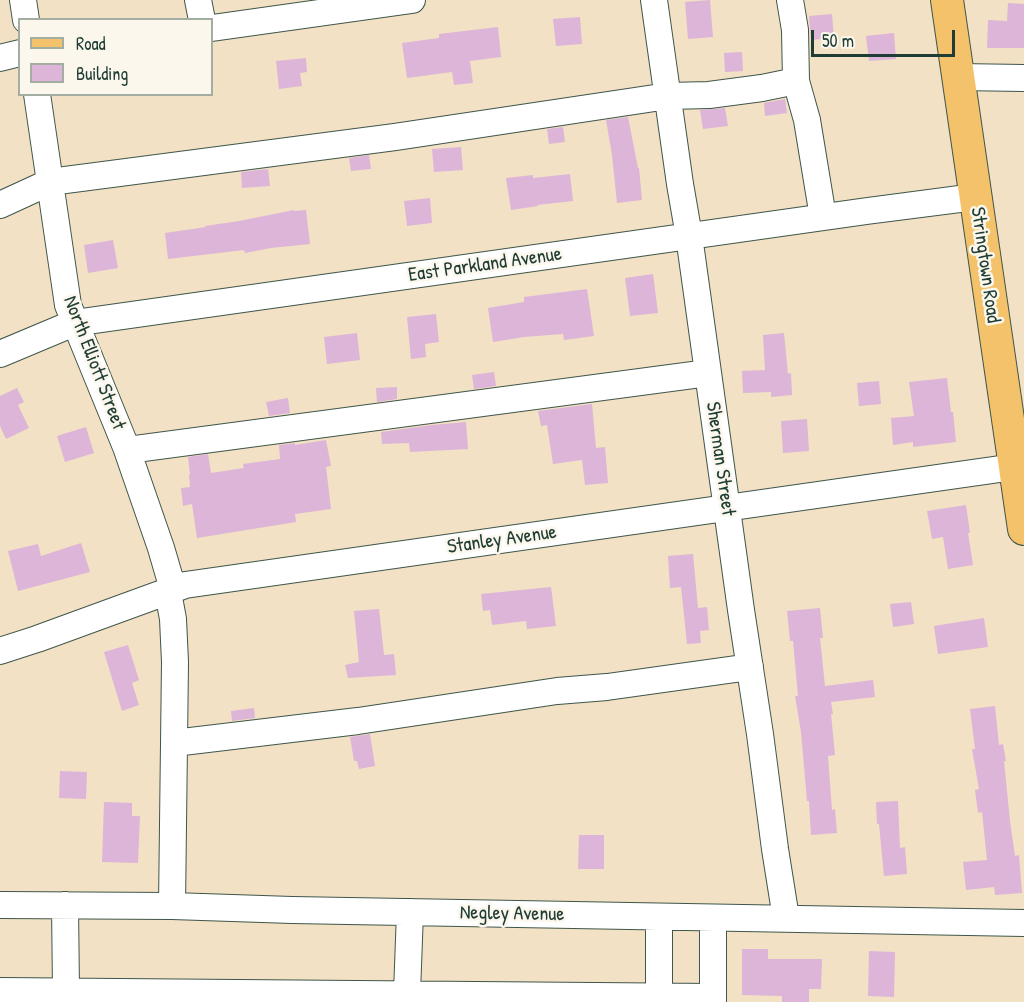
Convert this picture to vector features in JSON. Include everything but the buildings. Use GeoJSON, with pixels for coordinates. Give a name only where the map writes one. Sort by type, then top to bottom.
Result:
{"type":"FeatureCollection","features":[{"type":"Feature","properties":{"kind":"main road","name":"Stringtown Road"},"geometry":{"type":"LineString","coordinates":[[947,0],[1014,467],[1023,515]]}},
{"type":"Feature","properties":{"kind":"street"},"geometry":{"type":"LineString","coordinates":[[23,0],[26,18]]}},
{"type":"Feature","properties":{"kind":"street"},"geometry":{"type":"LineString","coordinates":[[198,0],[202,18]]}},
{"type":"Feature","properties":{"kind":"street"},"geometry":{"type":"LineString","coordinates":[[213,28],[345,5],[412,0]]}},
{"type":"Feature","properties":{"kind":"street","name":"Sherman Street"},"geometry":{"type":"LineString","coordinates":[[654,0],[786,918]]}},
{"type":"Feature","properties":{"kind":"street"},"geometry":{"type":"LineString","coordinates":[[790,0],[795,30],[796,81],[807,120],[823,217]]}},
{"type":"Feature","properties":{"kind":"street"},"geometry":{"type":"LineString","coordinates":[[0,58],[18,54]]}},
{"type":"Feature","properties":{"kind":"street"},"geometry":{"type":"LineString","coordinates":[[958,77],[1024,78]]}},
{"type":"Feature","properties":{"kind":"street"},"geometry":{"type":"LineString","coordinates":[[0,206],[50,182],[395,137],[668,96],[709,95],[762,88],[796,81]]}},
{"type":"Feature","properties":{"kind":"street","name":"North Elliott Street"},"geometry":{"type":"LineString","coordinates":[[37,96],[68,306],[128,450],[161,548],[170,590],[175,662],[172,906]]}},
{"type":"Feature","properties":{"kind":"street","name":"East Parkland Avenue"},"geometry":{"type":"LineString","coordinates":[[0,354],[74,323],[975,197]]}},
{"type":"Feature","properties":{"kind":"street"},"geometry":{"type":"LineString","coordinates":[[128,450],[708,372]]}},
{"type":"Feature","properties":{"kind":"street","name":"Stanley Avenue"},"geometry":{"type":"LineString","coordinates":[[0,651],[184,585],[1014,467]]}},
{"type":"Feature","properties":{"kind":"street"},"geometry":{"type":"LineString","coordinates":[[174,743],[358,721],[557,691],[607,687],[750,667]]}},
{"type":"Feature","properties":{"kind":"street","name":"Negley Avenue"},"geometry":{"type":"LineString","coordinates":[[0,905],[172,906],[659,917],[1024,922]]}},
{"type":"Feature","properties":{"kind":"street"},"geometry":{"type":"LineString","coordinates":[[65,905],[66,992]]}},
{"type":"Feature","properties":{"kind":"street"},"geometry":{"type":"LineString","coordinates":[[407,993],[410,912]]}},
{"type":"Feature","properties":{"kind":"street"},"geometry":{"type":"LineString","coordinates":[[659,917],[659,996]]}},
{"type":"Feature","properties":{"kind":"street"},"geometry":{"type":"LineString","coordinates":[[0,991],[407,993],[659,996],[713,999],[713,918]]}}]}
